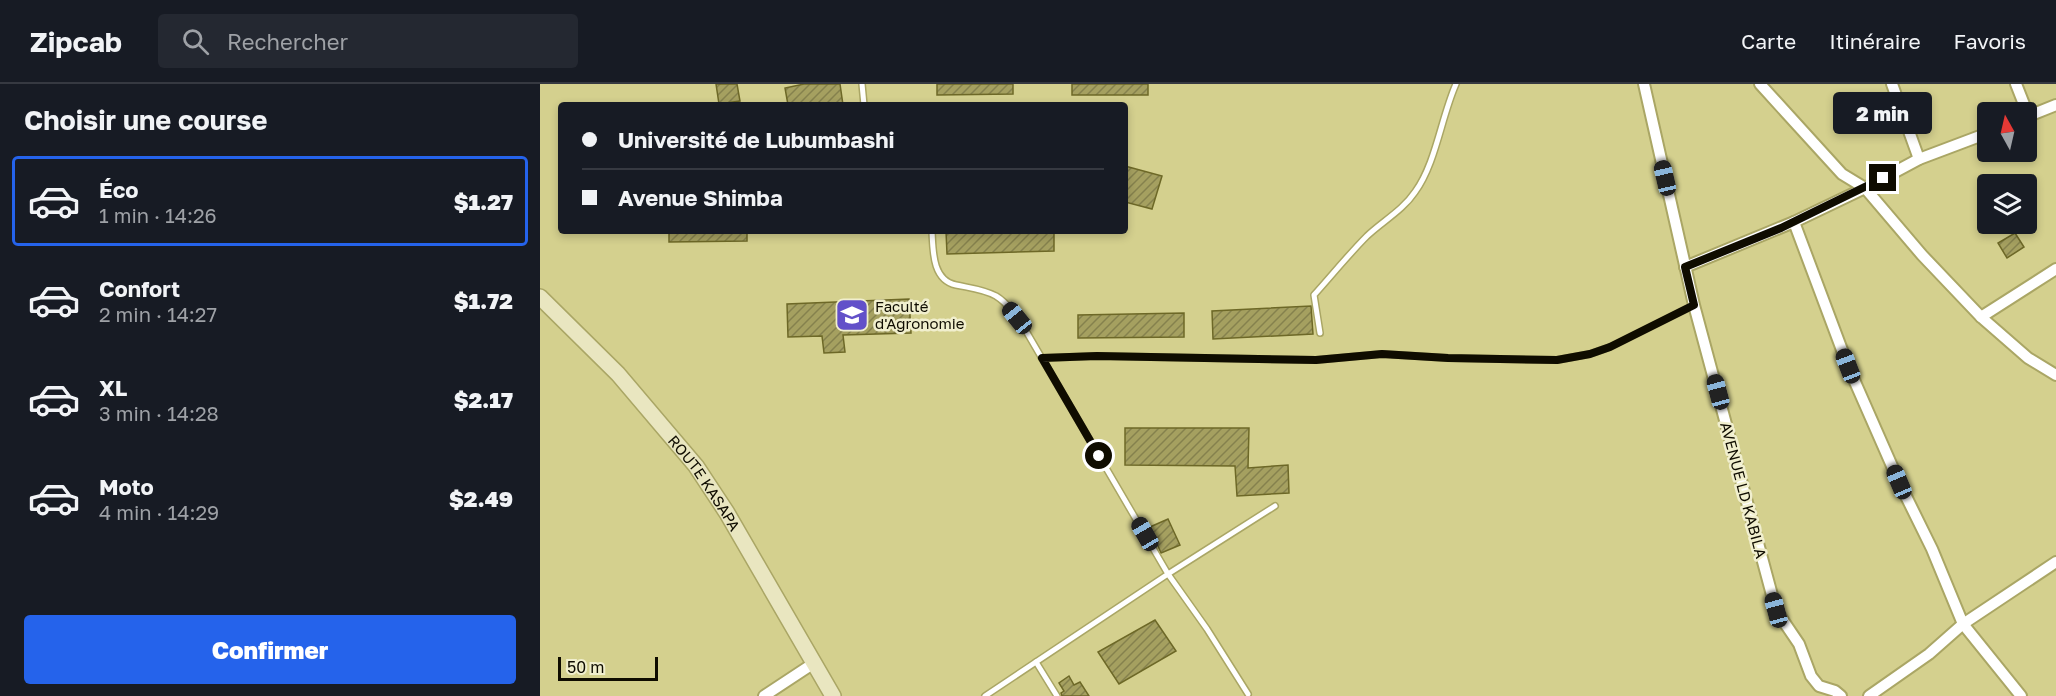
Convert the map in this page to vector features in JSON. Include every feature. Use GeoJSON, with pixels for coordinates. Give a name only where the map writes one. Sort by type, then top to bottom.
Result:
{"type":"FeatureCollection","features":[{"type":"Feature","properties":{"kind":"main road","name":"ROUTE KASAPA"},"geometry":{"type":"LineString","coordinates":[[540,297],[618,374],[696,466],[727,513],[833,696]]}},
{"type":"Feature","properties":{"kind":"street","name":"AVENUE LD KABILA"},"geometry":{"type":"LineString","coordinates":[[1644,84],[1694,305],[1776,610],[1799,644],[1811,676],[1819,687],[1835,691],[1841,696]]}},
{"type":"Feature","properties":{"kind":"street"},"geometry":{"type":"LineString","coordinates":[[1760,84],[1842,174],[1865,188],[1922,255],[1982,317],[2028,358],[2056,375]]}},
{"type":"Feature","properties":{"kind":"street"},"geometry":{"type":"LineString","coordinates":[[1892,84],[1919,159]]}},
{"type":"Feature","properties":{"kind":"street"},"geometry":{"type":"LineString","coordinates":[[2016,84],[2023,102]]}},
{"type":"Feature","properties":{"kind":"street"},"geometry":{"type":"LineString","coordinates":[[2037,113],[2056,105]]}},
{"type":"Feature","properties":{"kind":"street"},"geometry":{"type":"LineString","coordinates":[[1685,267],[1794,222],[1919,159],[1977,137]]}},
{"type":"Feature","properties":{"kind":"street"},"geometry":{"type":"LineString","coordinates":[[1794,222],[1848,366],[1899,482],[1932,549],[1963,624],[2021,696]]}},
{"type":"Feature","properties":{"kind":"street"},"geometry":{"type":"LineString","coordinates":[[1982,317],[2056,269]]}},
{"type":"Feature","properties":{"kind":"street"},"geometry":{"type":"LineString","coordinates":[[1869,696],[1929,654],[1963,624],[2056,562]]}},
{"type":"Feature","properties":{"kind":"street"},"geometry":{"type":"LineString","coordinates":[[764,696],[814,663]]}},
{"type":"Feature","properties":{"kind":"lane"},"geometry":{"type":"LineString","coordinates":[[862,84],[864,102]]}},
{"type":"Feature","properties":{"kind":"lane"},"geometry":{"type":"LineString","coordinates":[[1320,333],[1314,295],[1368,235],[1401,208],[1415,192],[1428,170],[1446,106],[1456,84]]}},
{"type":"Feature","properties":{"kind":"lane"},"geometry":{"type":"LineString","coordinates":[[932,234],[933,255],[938,273],[952,285],[983,290],[999,298],[1017,318],[1168,574],[1207,629],[1248,694]]}},
{"type":"Feature","properties":{"kind":"lane"},"geometry":{"type":"LineString","coordinates":[[1042,358],[1097,356],[1316,360],[1382,354],[1557,360],[1590,354],[1610,347],[1694,305]]}},
{"type":"Feature","properties":{"kind":"lane"},"geometry":{"type":"LineString","coordinates":[[985,696],[1275,506]]}},
{"type":"Feature","properties":{"kind":"lane"},"geometry":{"type":"LineString","coordinates":[[1036,662],[1057,696]]}},
{"type":"Feature","properties":{"kind":"building"},"geometry":{"type":"Polygon","coordinates":[[[716,84],[737,84],[740,101],[719,102],[716,84]]]}},
{"type":"Feature","properties":{"kind":"building"},"geometry":{"type":"Polygon","coordinates":[[[804,84],[840,84],[843,102],[787,102],[785,88],[804,84]]]}},
{"type":"Feature","properties":{"kind":"building"},"geometry":{"type":"Polygon","coordinates":[[[937,84],[1013,84],[1013,94],[937,95],[937,84]]]}},
{"type":"Feature","properties":{"kind":"building"},"geometry":{"type":"Polygon","coordinates":[[[1072,84],[1148,84],[1148,95],[1072,95],[1072,84]]]}},
{"type":"Feature","properties":{"kind":"building"},"geometry":{"type":"Polygon","coordinates":[[[1128,167],[1162,176],[1152,209],[1128,203],[1128,167]]]}},
{"type":"Feature","properties":{"kind":"building"},"geometry":{"type":"Polygon","coordinates":[[[669,234],[747,234],[747,241],[669,242],[669,234]]]}},
{"type":"Feature","properties":{"kind":"building"},"geometry":{"type":"Polygon","coordinates":[[[946,234],[1054,234],[1054,251],[947,254],[946,234]]]}},
{"type":"Feature","properties":{"kind":"building"},"geometry":{"type":"Polygon","coordinates":[[[2016,234],[2024,247],[2007,258],[1998,243],[2016,234]]]}},
{"type":"Feature","properties":{"kind":"building"},"geometry":{"type":"Polygon","coordinates":[[[909,299],[911,333],[843,335],[845,352],[824,353],[822,336],[788,337],[787,304],[909,299]]]}},
{"type":"Feature","properties":{"kind":"building"},"geometry":{"type":"Polygon","coordinates":[[[1311,306],[1313,334],[1213,339],[1212,311],[1311,306]]]}},
{"type":"Feature","properties":{"kind":"building"},"geometry":{"type":"Polygon","coordinates":[[[1184,313],[1184,337],[1078,338],[1078,315],[1184,313]]]}},
{"type":"Feature","properties":{"kind":"building"},"geometry":{"type":"Polygon","coordinates":[[[1125,428],[1249,428],[1248,468],[1288,465],[1289,493],[1237,496],[1235,466],[1125,465],[1125,428]]]}},
{"type":"Feature","properties":{"kind":"building"},"geometry":{"type":"Polygon","coordinates":[[[1168,519],[1180,545],[1161,553],[1150,527],[1168,519]]]}},
{"type":"Feature","properties":{"kind":"building"},"geometry":{"type":"Polygon","coordinates":[[[1155,620],[1176,651],[1119,684],[1098,652],[1155,620]]]}},
{"type":"Feature","properties":{"kind":"building"},"geometry":{"type":"Polygon","coordinates":[[[1069,676],[1074,685],[1080,682],[1089,696],[1062,696],[1061,693],[1064,691],[1059,683],[1069,676]]]}},
{"type":"Feature","properties":{"kind":"place","name":"Faculté d'Agronomie"},"geometry":{"type":"Point","coordinates":[852,315]}},
{"type":"Feature","properties":{"kind":"route"},"geometry":{"type":"LineString","coordinates":[[1099,456],[1042,358],[1097,356],[1316,360],[1382,354],[1557,360],[1590,354],[1610,347],[1694,305],[1685,267],[1781,228],[1883,178]]}}]}
